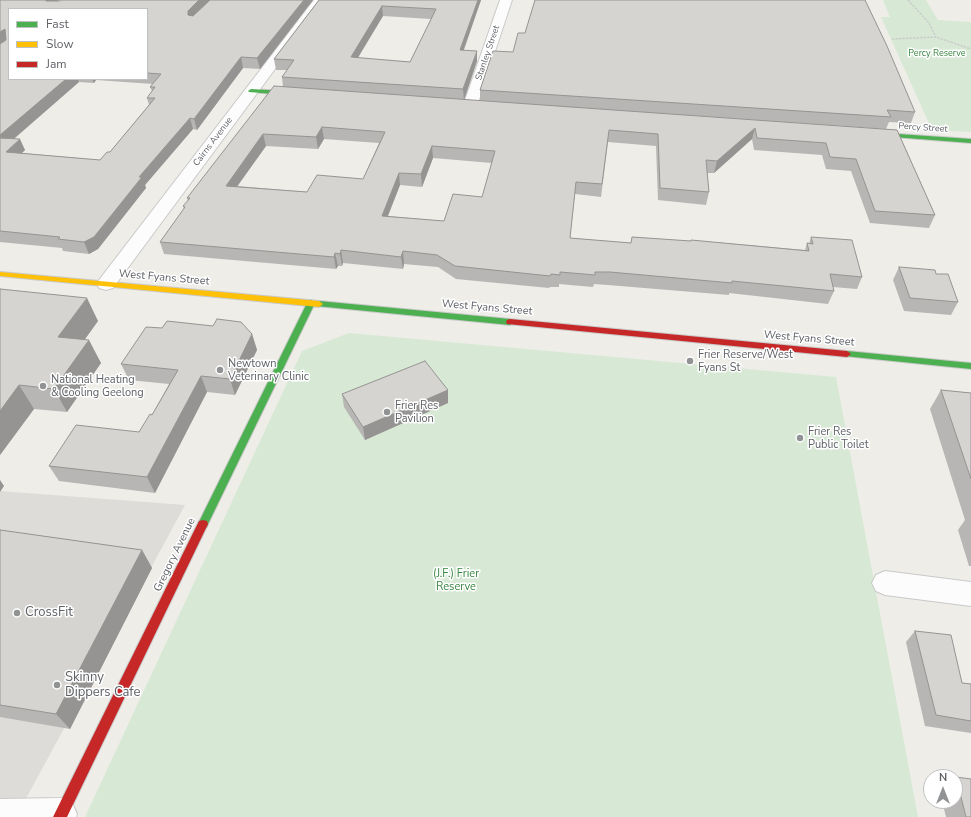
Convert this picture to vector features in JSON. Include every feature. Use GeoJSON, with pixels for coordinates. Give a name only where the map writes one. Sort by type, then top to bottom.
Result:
{"type":"FeatureCollection","features":[{"type":"Feature","properties":{"kind":"main road"},"geometry":{"type":"LineString","coordinates":[[251,91],[306,95]]}},
{"type":"Feature","properties":{"kind":"main road","name":"Percy Street"},"geometry":{"type":"LineString","coordinates":[[859,133],[971,141]]}},
{"type":"Feature","properties":{"kind":"main road","name":"West Fyans Street"},"geometry":{"type":"LineString","coordinates":[[0,274],[971,366]]}},
{"type":"Feature","properties":{"kind":"main road","name":"Gregory Avenue"},"geometry":{"type":"LineString","coordinates":[[61,815],[311,304]]}},
{"type":"Feature","properties":{"kind":"street","name":"Cairns Avenue"},"geometry":{"type":"LineString","coordinates":[[106,284],[320,0]]}},
{"type":"Feature","properties":{"kind":"street","name":"Stanley Street"},"geometry":{"type":"LineString","coordinates":[[470,106],[506,0]]}},
{"type":"Feature","properties":{"kind":"street"},"geometry":{"type":"LineString","coordinates":[[885,583],[971,594]]}},
{"type":"Feature","properties":{"kind":"street"},"geometry":{"type":"LineString","coordinates":[[0,815],[61,815]]}},
{"type":"Feature","properties":{"kind":"path"},"geometry":{"type":"LineString","coordinates":[[908,0],[929,23],[936,37]]}},
{"type":"Feature","properties":{"kind":"path"},"geometry":{"type":"LineString","coordinates":[[892,39],[936,37],[971,49]]}},
{"type":"Feature","properties":{"kind":"shaded area"},"geometry":{"type":"Polygon","coordinates":[[[0,491],[185,505],[16,817],[0,817],[0,491]]]}},
{"type":"Feature","properties":{"kind":"green space","name":"Percy Reserve"},"geometry":{"type":"Polygon","coordinates":[[[883,0],[926,0],[938,20],[971,22],[971,132],[932,130],[881,17],[890,17],[883,0]]]}},
{"type":"Feature","properties":{"kind":"green space","name":"(J.F.) Frier Reserve"},"geometry":{"type":"Polygon","coordinates":[[[349,333],[836,377],[918,817],[85,817],[302,351],[349,333]]]}},
{"type":"Feature","properties":{"kind":"building"},"geometry":{"type":"Polygon","coordinates":[[[0,0],[199,0],[188,11],[188,15],[193,16],[210,0],[304,0],[257,58],[241,57],[194,119],[190,118],[139,177],[142,177],[94,237],[84,242],[58,239],[60,237],[0,231],[0,138],[20,139],[6,152],[100,160],[107,152],[110,152],[155,98],[147,98],[155,87],[150,87],[161,74],[148,73],[148,8],[8,8],[8,80],[65,80],[0,135],[0,44],[6,40],[5,29],[0,32],[0,0]]]}},
{"type":"Feature","properties":{"kind":"building"},"geometry":{"type":"Polygon","coordinates":[[[319,0],[478,0],[460,50],[477,51],[463,89],[282,77],[294,60],[274,59],[319,0]],[[382,6],[351,57],[410,62],[436,9],[382,6]]]}},
{"type":"Feature","properties":{"kind":"building"},"geometry":{"type":"Polygon","coordinates":[[[535,0],[865,0],[887,46],[915,112],[887,110],[891,117],[480,90],[493,51],[513,52],[518,33],[525,33],[535,0]]]}},
{"type":"Feature","properties":{"kind":"building"},"geometry":{"type":"Polygon","coordinates":[[[274,86],[897,130],[935,215],[875,211],[856,159],[830,157],[826,143],[757,138],[755,128],[717,161],[706,160],[709,192],[660,188],[658,134],[609,130],[602,184],[576,182],[570,238],[631,243],[632,237],[691,240],[809,251],[807,243],[813,244],[811,237],[852,240],[862,277],[830,274],[834,291],[732,281],[732,283],[610,272],[595,272],[595,275],[560,272],[560,275],[551,274],[550,276],[455,266],[437,255],[403,251],[401,257],[341,250],[340,254],[335,253],[334,257],[160,242],[185,207],[183,206],[190,198],[187,198],[274,86]],[[322,127],[316,137],[263,134],[226,186],[307,192],[317,175],[363,179],[385,132],[322,127]],[[432,146],[421,174],[399,173],[382,216],[444,221],[453,194],[482,197],[495,151],[432,146]]]}},
{"type":"Feature","properties":{"kind":"building"},"geometry":{"type":"Polygon","coordinates":[[[899,267],[935,270],[936,274],[948,274],[958,302],[910,298],[899,267]]]}},
{"type":"Feature","properties":{"kind":"building"},"geometry":{"type":"Polygon","coordinates":[[[0,289],[87,298],[58,337],[89,340],[54,389],[19,385],[0,411],[0,289]]]}},
{"type":"Feature","properties":{"kind":"building"},"geometry":{"type":"Polygon","coordinates":[[[217,319],[241,322],[252,334],[230,379],[201,376],[147,477],[49,466],[76,425],[139,432],[150,414],[152,415],[178,370],[121,364],[146,327],[162,328],[167,321],[213,326],[217,319]]]}},
{"type":"Feature","properties":{"kind":"building"},"geometry":{"type":"Polygon","coordinates":[[[425,361],[448,390],[363,427],[342,394],[425,361]]]}},
{"type":"Feature","properties":{"kind":"building"},"geometry":{"type":"Polygon","coordinates":[[[941,390],[971,393],[971,479],[941,390]]]}},
{"type":"Feature","properties":{"kind":"building"},"geometry":{"type":"Polygon","coordinates":[[[0,530],[142,550],[56,714],[0,705],[0,530]]]}},
{"type":"Feature","properties":{"kind":"building"},"geometry":{"type":"Polygon","coordinates":[[[915,631],[951,635],[962,683],[971,684],[971,721],[936,715],[915,631]]]}},
{"type":"Feature","properties":{"kind":"building"},"geometry":{"type":"Polygon","coordinates":[[[963,778],[971,779],[971,817],[966,817],[963,805],[963,778]]]}},
{"type":"Feature","properties":{"kind":"traffic: fast"},"geometry":{"type":"LineString","coordinates":[[251,91],[300,94]]}},
{"type":"Feature","properties":{"kind":"traffic: fast"},"geometry":{"type":"LineString","coordinates":[[869,134],[971,141]]}},
{"type":"Feature","properties":{"kind":"traffic: fast"},"geometry":{"type":"LineString","coordinates":[[203,524],[311,303]]}},
{"type":"Feature","properties":{"kind":"traffic: fast"},"geometry":{"type":"LineString","coordinates":[[319,304],[510,322]]}},
{"type":"Feature","properties":{"kind":"traffic: fast"},"geometry":{"type":"LineString","coordinates":[[847,354],[971,366]]}},
{"type":"Feature","properties":{"kind":"traffic: slow"},"geometry":{"type":"LineString","coordinates":[[0,274],[319,304]]}},
{"type":"Feature","properties":{"kind":"traffic: jam"},"geometry":{"type":"LineString","coordinates":[[510,322],[847,354]]}},
{"type":"Feature","properties":{"kind":"traffic: jam"},"geometry":{"type":"LineString","coordinates":[[60,817],[203,524]]}},
{"type":"Feature","properties":{"kind":"place","name":"Frier Reserve/West Fyans St"},"geometry":{"type":"Point","coordinates":[690,361]}},
{"type":"Feature","properties":{"kind":"place","name":"Newtown Veterinary Clinic"},"geometry":{"type":"Point","coordinates":[220,370]}},
{"type":"Feature","properties":{"kind":"place","name":"National Heating & Cooling Geelong"},"geometry":{"type":"Point","coordinates":[43,386]}},
{"type":"Feature","properties":{"kind":"place","name":"Frier Res Pavilion"},"geometry":{"type":"Point","coordinates":[387,412]}},
{"type":"Feature","properties":{"kind":"place","name":"Frier Res Public Toilet"},"geometry":{"type":"Point","coordinates":[800,438]}},
{"type":"Feature","properties":{"kind":"place","name":"CrossFit"},"geometry":{"type":"Point","coordinates":[17,613]}},
{"type":"Feature","properties":{"kind":"place","name":"Skinny Dippers Cafe"},"geometry":{"type":"Point","coordinates":[57,685]}}]}
